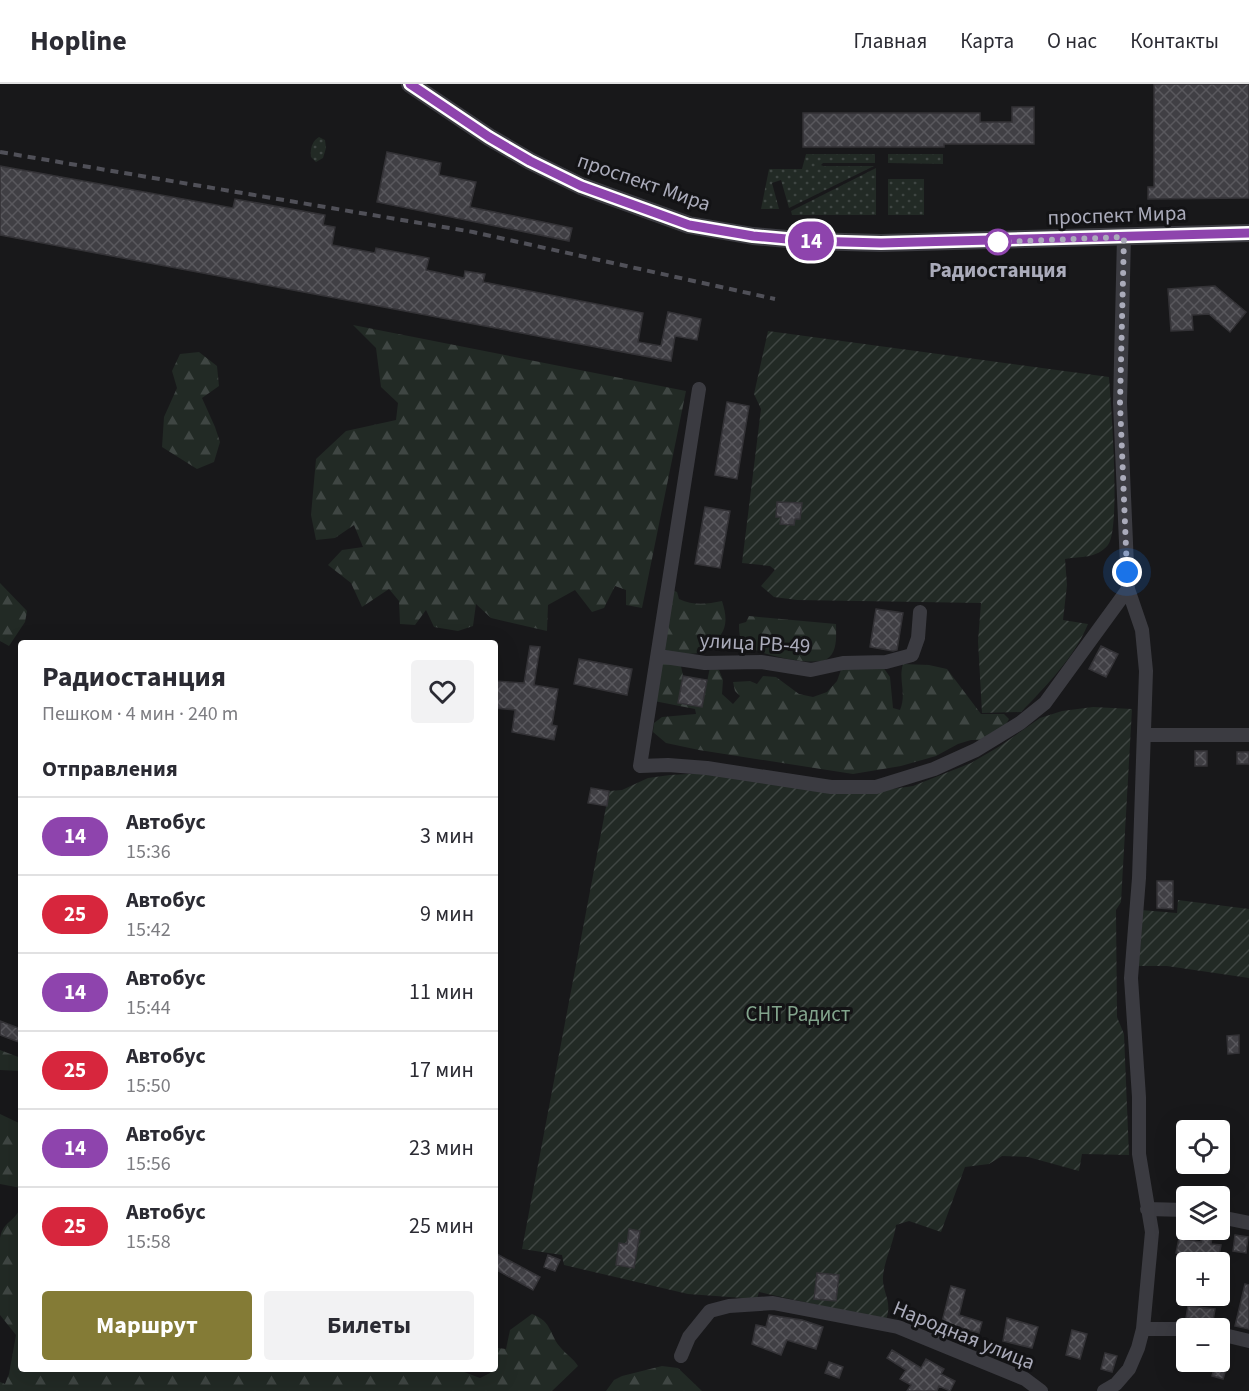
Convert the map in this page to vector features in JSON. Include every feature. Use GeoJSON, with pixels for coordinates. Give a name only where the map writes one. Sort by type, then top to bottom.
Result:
{"type":"FeatureCollection","features":[{"type":"Feature","properties":{"kind":"street","name":"проспект Мира"},"geometry":{"type":"LineString","coordinates":[[410,84],[489,137],[530,161],[581,186],[689,225],[753,236],[809,241],[881,243],[1249,233]]}},
{"type":"Feature","properties":{"kind":"street"},"geometry":{"type":"LineString","coordinates":[[1104,1391],[1116,1384],[1129,1369],[1138,1348],[1143,1329],[1152,1232],[1146,1209],[1139,1154],[1139,1097],[1131,978],[1139,878],[1146,671],[1142,630],[1128,589],[1120,403],[1124,237]]}},
{"type":"Feature","properties":{"kind":"street"},"geometry":{"type":"LineString","coordinates":[[699,389],[640,766],[668,765],[706,768],[831,787],[876,787],[934,769],[976,750],[1020,723],[1045,703],[1128,589]]}},
{"type":"Feature","properties":{"kind":"street","name":"улица РВ-49"},"geometry":{"type":"LineString","coordinates":[[658,656],[705,663],[761,662],[811,670],[843,663],[886,662],[912,655],[918,638],[920,612]]}},
{"type":"Feature","properties":{"kind":"street"},"geometry":{"type":"LineString","coordinates":[[1144,735],[1249,735]]}},
{"type":"Feature","properties":{"kind":"street"},"geometry":{"type":"LineString","coordinates":[[1146,1209],[1176,1210]]}},
{"type":"Feature","properties":{"kind":"street"},"geometry":{"type":"LineString","coordinates":[[1230,1219],[1249,1223]]}},
{"type":"Feature","properties":{"kind":"street","name":"Народная улица"},"geometry":{"type":"LineString","coordinates":[[681,1356],[689,1337],[710,1311],[729,1306],[773,1303],[898,1327],[1025,1378],[1041,1391]]}},
{"type":"Feature","properties":{"kind":"street"},"geometry":{"type":"LineString","coordinates":[[1143,1329],[1176,1329]]}},
{"type":"Feature","properties":{"kind":"street"},"geometry":{"type":"LineString","coordinates":[[1230,1336],[1249,1341]]}},
{"type":"Feature","properties":{"kind":"green space"},"geometry":{"type":"Polygon","coordinates":[[[319,137],[325,140],[326,148],[323,158],[316,162],[311,157],[311,151],[313,143],[319,137]]]}},
{"type":"Feature","properties":{"kind":"green space"},"geometry":{"type":"Polygon","coordinates":[[[806,154],[875,154],[875,163],[823,163],[821,165],[823,166],[874,166],[789,208],[781,180],[772,183],[779,209],[761,209],[769,169],[802,169],[806,154]]]}},
{"type":"Feature","properties":{"kind":"green space"},"geometry":{"type":"Polygon","coordinates":[[[888,154],[943,154],[943,164],[888,163],[888,154]]]}},
{"type":"Feature","properties":{"kind":"green space"},"geometry":{"type":"Polygon","coordinates":[[[876,168],[876,215],[792,215],[791,211],[876,168]]]}},
{"type":"Feature","properties":{"kind":"green space"},"geometry":{"type":"Polygon","coordinates":[[[888,179],[924,179],[924,215],[888,215],[888,179]]]}},
{"type":"Feature","properties":{"kind":"green space"},"geometry":{"type":"Polygon","coordinates":[[[353,325],[686,391],[642,608],[626,605],[626,590],[615,586],[604,608],[592,612],[575,590],[548,605],[547,631],[491,618],[476,604],[473,626],[458,631],[434,627],[426,610],[415,625],[400,624],[399,601],[389,589],[362,607],[351,583],[328,565],[342,550],[363,547],[354,525],[335,538],[316,540],[311,515],[316,459],[346,431],[396,420],[398,403],[381,387],[376,348],[353,325]]]}},
{"type":"Feature","properties":{"kind":"green space"},"geometry":{"type":"Polygon","coordinates":[[[768,331],[1109,377],[1115,491],[1112,534],[1108,545],[1099,553],[1065,559],[1067,585],[1063,620],[1088,624],[1067,660],[1021,712],[982,713],[978,641],[981,603],[797,600],[774,597],[761,586],[775,570],[770,566],[742,563],[761,409],[754,394],[768,331]]]}},
{"type":"Feature","properties":{"kind":"green space"},"geometry":{"type":"Polygon","coordinates":[[[199,352],[217,366],[219,386],[202,398],[220,442],[214,462],[197,469],[162,447],[164,417],[177,388],[172,371],[180,354],[199,352]]]}},
{"type":"Feature","properties":{"kind":"green space"},"geometry":{"type":"Polygon","coordinates":[[[0,583],[27,611],[25,622],[9,646],[0,641],[0,583]]]}},
{"type":"Feature","properties":{"kind":"green space"},"geometry":{"type":"Polygon","coordinates":[[[672,590],[677,592],[679,599],[690,603],[706,604],[722,601],[725,612],[724,627],[720,636],[706,650],[687,654],[663,651],[672,590]]]}},
{"type":"Feature","properties":{"kind":"green space"},"geometry":{"type":"Polygon","coordinates":[[[749,616],[836,624],[836,643],[833,652],[827,659],[811,661],[786,658],[752,649],[742,641],[739,630],[739,624],[746,622],[749,616]]]}},
{"type":"Feature","properties":{"kind":"green space"},"geometry":{"type":"Polygon","coordinates":[[[660,661],[681,666],[683,676],[678,703],[702,707],[710,667],[719,670],[723,680],[722,694],[733,704],[740,696],[735,691],[733,682],[750,681],[757,684],[763,676],[776,677],[799,694],[813,697],[827,692],[837,681],[842,667],[883,667],[890,677],[893,708],[900,710],[903,698],[901,676],[903,664],[929,665],[947,669],[981,714],[1004,714],[1009,719],[1005,726],[985,740],[971,740],[958,744],[936,756],[901,766],[853,774],[699,750],[666,743],[653,732],[654,723],[662,717],[696,714],[695,709],[654,701],[660,661]]]}},
{"type":"Feature","properties":{"kind":"green space","name":"СНТ Радист"},"geometry":{"type":"Polygon","coordinates":[[[1093,707],[1132,709],[1121,902],[1116,910],[1117,1017],[1124,1034],[1129,1155],[1082,1154],[1079,1171],[1028,1157],[1002,1156],[989,1164],[965,1167],[941,1232],[909,1221],[896,1225],[883,1277],[888,1302],[886,1320],[759,1292],[757,1299],[688,1294],[564,1265],[562,1255],[522,1249],[609,791],[622,790],[648,778],[706,773],[878,791],[913,786],[971,763],[1040,718],[1062,711],[1093,707]]]}},
{"type":"Feature","properties":{"kind":"green space"},"geometry":{"type":"Polygon","coordinates":[[[1178,900],[1249,909],[1249,978],[1167,966],[1138,966],[1141,910],[1177,913],[1178,900]]]}},
{"type":"Feature","properties":{"kind":"green space"},"geometry":{"type":"Polygon","coordinates":[[[0,1050],[18,1057],[18,1071],[0,1070],[0,1050]]]}},
{"type":"Feature","properties":{"kind":"green space"},"geometry":{"type":"Polygon","coordinates":[[[0,1114],[18,1123],[18,1187],[0,1184],[0,1114]]]}},
{"type":"Feature","properties":{"kind":"green space"},"geometry":{"type":"Polygon","coordinates":[[[18,1212],[18,1372],[464,1372],[480,1378],[490,1372],[498,1372],[498,1348],[506,1349],[510,1330],[532,1314],[544,1321],[557,1343],[578,1366],[552,1391],[0,1391],[0,1382],[5,1384],[9,1374],[16,1335],[0,1315],[0,1238],[4,1227],[18,1212]]]}},
{"type":"Feature","properties":{"kind":"green space"},"geometry":{"type":"Polygon","coordinates":[[[662,1366],[678,1368],[702,1391],[606,1391],[614,1380],[622,1376],[662,1366]]]}},
{"type":"Feature","properties":{"kind":"building"},"geometry":{"type":"Polygon","coordinates":[[[1154,84],[1249,84],[1249,198],[1148,199],[1148,187],[1154,187],[1154,84]]]}},
{"type":"Feature","properties":{"kind":"building"},"geometry":{"type":"Polygon","coordinates":[[[1012,107],[1034,107],[1034,144],[944,144],[944,147],[803,147],[803,113],[980,113],[980,122],[1012,122],[1012,107]]]}},
{"type":"Feature","properties":{"kind":"building"},"geometry":{"type":"Polygon","coordinates":[[[387,152],[441,163],[439,175],[476,182],[470,207],[572,228],[569,241],[377,202],[387,152]]]}},
{"type":"Feature","properties":{"kind":"building"},"geometry":{"type":"Polygon","coordinates":[[[0,166],[233,208],[235,199],[325,215],[323,225],[335,227],[332,245],[375,253],[376,248],[429,258],[426,270],[464,278],[465,271],[485,274],[483,282],[643,313],[638,342],[661,346],[668,312],[701,319],[697,340],[675,336],[671,361],[0,235],[0,166]]]}},
{"type":"Feature","properties":{"kind":"building"},"geometry":{"type":"Polygon","coordinates":[[[1215,286],[1246,312],[1230,332],[1209,314],[1192,315],[1193,330],[1171,331],[1168,289],[1215,286]]]}},
{"type":"Feature","properties":{"kind":"building"},"geometry":{"type":"Polygon","coordinates":[[[727,402],[749,406],[737,479],[715,475],[727,402]]]}},
{"type":"Feature","properties":{"kind":"building"},"geometry":{"type":"Polygon","coordinates":[[[777,502],[802,503],[800,519],[795,519],[794,525],[780,524],[781,517],[776,517],[777,502]]]}},
{"type":"Feature","properties":{"kind":"building"},"geometry":{"type":"Polygon","coordinates":[[[705,507],[730,511],[720,568],[695,564],[705,507]]]}},
{"type":"Feature","properties":{"kind":"building"},"geometry":{"type":"Polygon","coordinates":[[[876,609],[903,613],[897,650],[870,647],[876,609]]]}},
{"type":"Feature","properties":{"kind":"building"},"geometry":{"type":"Polygon","coordinates":[[[530,646],[540,647],[534,685],[558,689],[552,725],[557,726],[554,740],[512,732],[515,710],[498,708],[498,681],[524,683],[530,646]]]}},
{"type":"Feature","properties":{"kind":"building"},"geometry":{"type":"Polygon","coordinates":[[[1101,646],[1118,654],[1106,677],[1089,669],[1101,646]]]}},
{"type":"Feature","properties":{"kind":"building"},"geometry":{"type":"Polygon","coordinates":[[[579,659],[632,669],[627,695],[574,684],[579,659]]]}},
{"type":"Feature","properties":{"kind":"building"},"geometry":{"type":"Polygon","coordinates":[[[683,676],[707,680],[702,707],[678,703],[683,676]]]}},
{"type":"Feature","properties":{"kind":"building"},"geometry":{"type":"Polygon","coordinates":[[[1195,751],[1207,751],[1207,766],[1195,766],[1195,751]]]}},
{"type":"Feature","properties":{"kind":"building"},"geometry":{"type":"Polygon","coordinates":[[[1237,752],[1249,752],[1249,764],[1237,764],[1237,752]]]}},
{"type":"Feature","properties":{"kind":"building"},"geometry":{"type":"Polygon","coordinates":[[[591,788],[609,791],[607,806],[588,803],[591,788]]]}},
{"type":"Feature","properties":{"kind":"building"},"geometry":{"type":"Polygon","coordinates":[[[1157,881],[1173,881],[1173,909],[1157,908],[1157,881]]]}},
{"type":"Feature","properties":{"kind":"building"},"geometry":{"type":"Polygon","coordinates":[[[0,1021],[18,1028],[18,1042],[0,1035],[0,1021]]]}},
{"type":"Feature","properties":{"kind":"building"},"geometry":{"type":"Polygon","coordinates":[[[1239,1035],[1239,1053],[1228,1054],[1227,1036],[1239,1035]]]}},
{"type":"Feature","properties":{"kind":"building"},"geometry":{"type":"Polygon","coordinates":[[[629,1229],[640,1231],[634,1268],[616,1265],[619,1243],[627,1244],[629,1229]]]}},
{"type":"Feature","properties":{"kind":"building"},"geometry":{"type":"Polygon","coordinates":[[[1235,1235],[1248,1237],[1246,1253],[1233,1251],[1235,1235]]]}},
{"type":"Feature","properties":{"kind":"building"},"geometry":{"type":"Polygon","coordinates":[[[1179,1240],[1201,1242],[1201,1240],[1212,1240],[1211,1244],[1221,1245],[1220,1252],[1176,1252],[1179,1240]]]}},
{"type":"Feature","properties":{"kind":"building"},"geometry":{"type":"Polygon","coordinates":[[[498,1255],[540,1277],[533,1290],[498,1271],[498,1255]]]}},
{"type":"Feature","properties":{"kind":"building"},"geometry":{"type":"Polygon","coordinates":[[[548,1255],[560,1260],[555,1271],[544,1267],[548,1255]]]}},
{"type":"Feature","properties":{"kind":"building"},"geometry":{"type":"Polygon","coordinates":[[[817,1273],[839,1275],[836,1301],[814,1299],[817,1273]]]}},
{"type":"Feature","properties":{"kind":"building"},"geometry":{"type":"Polygon","coordinates":[[[1245,1284],[1249,1285],[1249,1329],[1235,1326],[1245,1284]]]}},
{"type":"Feature","properties":{"kind":"building"},"geometry":{"type":"Polygon","coordinates":[[[951,1286],[965,1290],[959,1315],[982,1322],[979,1333],[942,1322],[951,1286]]]}},
{"type":"Feature","properties":{"kind":"building"},"geometry":{"type":"Polygon","coordinates":[[[1188,1306],[1215,1309],[1214,1318],[1186,1318],[1188,1306]]]}},
{"type":"Feature","properties":{"kind":"building"},"geometry":{"type":"Polygon","coordinates":[[[769,1315],[802,1320],[823,1327],[816,1349],[787,1340],[781,1355],[752,1344],[756,1325],[766,1327],[769,1315]]]}},
{"type":"Feature","properties":{"kind":"building"},"geometry":{"type":"Polygon","coordinates":[[[1007,1318],[1038,1327],[1032,1348],[1003,1341],[1007,1318]]]}},
{"type":"Feature","properties":{"kind":"building"},"geometry":{"type":"Polygon","coordinates":[[[1072,1330],[1087,1334],[1080,1359],[1066,1355],[1072,1330]]]}},
{"type":"Feature","properties":{"kind":"building"},"geometry":{"type":"Polygon","coordinates":[[[892,1350],[921,1368],[926,1359],[944,1369],[941,1374],[955,1381],[950,1391],[939,1386],[937,1391],[907,1391],[911,1385],[900,1379],[906,1370],[887,1358],[892,1350]]]}},
{"type":"Feature","properties":{"kind":"building"},"geometry":{"type":"Polygon","coordinates":[[[1105,1353],[1117,1356],[1112,1372],[1101,1369],[1105,1353]]]}},
{"type":"Feature","properties":{"kind":"building"},"geometry":{"type":"Polygon","coordinates":[[[829,1362],[843,1367],[839,1378],[825,1373],[829,1362]]]}},
{"type":"Feature","properties":{"kind":"building"},"geometry":{"type":"Polygon","coordinates":[[[1213,1372],[1225,1372],[1223,1379],[1212,1376],[1213,1372]]]}},
{"type":"Feature","properties":{"kind":"railway"},"geometry":{"type":"LineString","coordinates":[[0,152],[473,232],[775,299]]}},
{"type":"Feature","properties":{"kind":"bus line","name":"14"},"geometry":{"type":"LineString","coordinates":[[410,84],[489,137],[530,161],[581,186],[689,225],[753,236],[809,241],[881,243],[998,242],[1249,233]]}},
{"type":"Feature","properties":{"kind":"place","name":"Радиостанция"},"geometry":{"type":"Point","coordinates":[998,242]}},
{"type":"Feature","properties":{"kind":"route"},"geometry":{"type":"LineString","coordinates":[[998,242],[1124,237],[1119,354],[1127,572]]}}]}
